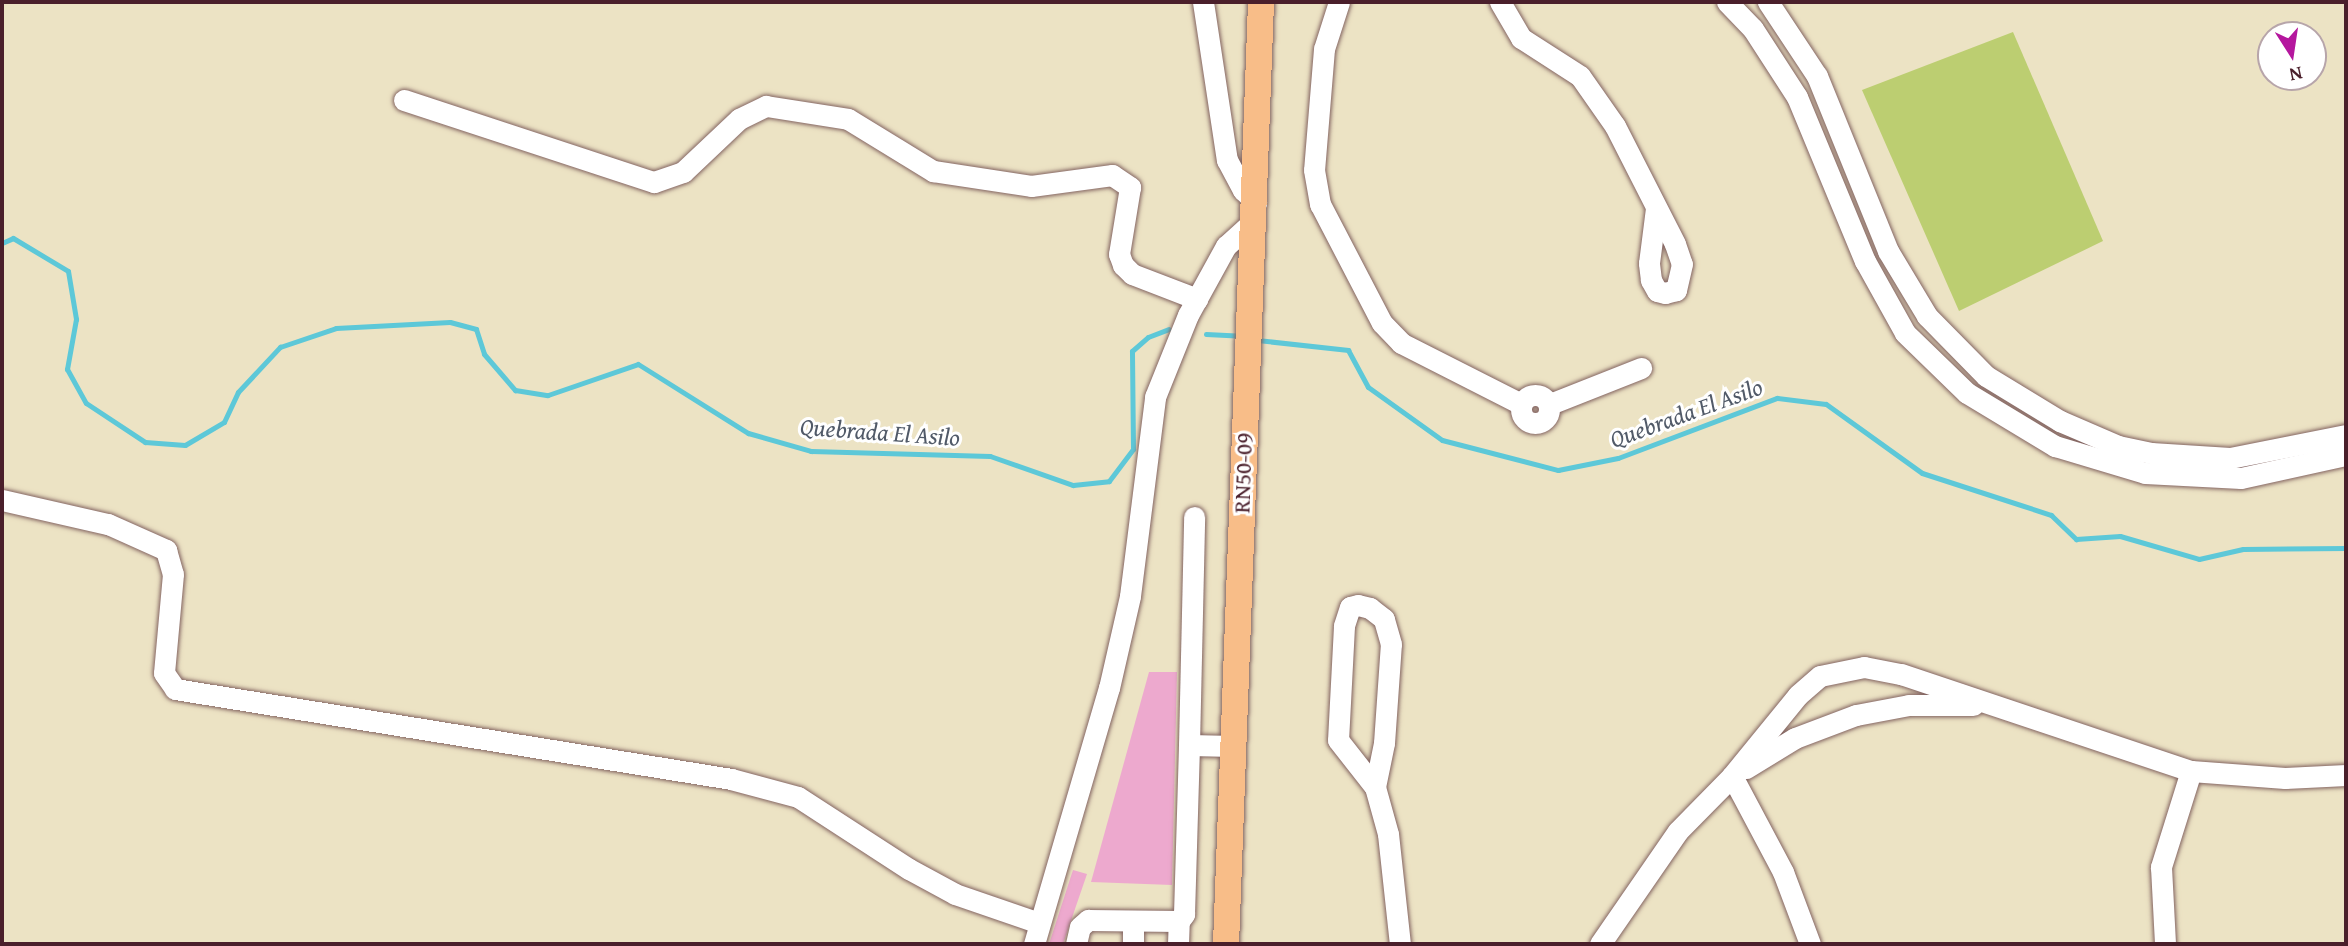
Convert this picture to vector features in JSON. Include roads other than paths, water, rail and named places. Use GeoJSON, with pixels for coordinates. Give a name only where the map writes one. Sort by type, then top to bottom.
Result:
{"type":"FeatureCollection","features":[{"type":"Feature","properties":{"kind":"main road","name":"RN50-09"},"geometry":{"type":"LineString","coordinates":[[1226,944],[1255,211],[1258,7]]}},
{"type":"Feature","properties":{"kind":"street"},"geometry":{"type":"LineString","coordinates":[[1034,944],[1109,688],[1130,596],[1155,397],[1197,299],[1226,246],[1255,211],[1227,160],[1203,2]]}},
{"type":"Feature","properties":{"kind":"street"},"geometry":{"type":"LineString","coordinates":[[1339,2],[1324,49],[1314,170],[1320,204],[1382,323],[1401,343],[1521,404],[1534,394],[1550,404],[1641,368]]}},
{"type":"Feature","properties":{"kind":"street"},"geometry":{"type":"LineString","coordinates":[[1500,2],[1521,38],[1580,76],[1593,92],[1656,208]]}},
{"type":"Feature","properties":{"kind":"street"},"geometry":{"type":"LineString","coordinates":[[1727,2],[1753,29],[1797,97],[1865,261],[1905,333],[1967,393],[2055,446],[2145,473],[2241,478],[2346,455]]}},
{"type":"Feature","properties":{"kind":"street"},"geometry":{"type":"LineString","coordinates":[[1768,2],[1818,76],[1888,251],[1927,316],[1986,376],[2060,421],[2118,446],[2151,453],[2230,458],[2346,435]]}},
{"type":"Feature","properties":{"kind":"street"},"geometry":{"type":"LineString","coordinates":[[404,100],[654,182],[683,172],[739,119],[766,106],[848,119],[933,171],[1031,186],[1112,176],[1130,187],[1119,254],[1123,265],[1132,274],[1197,299]]}},
{"type":"Feature","properties":{"kind":"street"},"geometry":{"type":"LineString","coordinates":[[2,500],[107,524],[166,551],[173,574],[164,673],[176,689],[731,779],[798,797],[909,869],[955,894],[1039,923]]}},
{"type":"Feature","properties":{"kind":"street"},"geometry":{"type":"LineString","coordinates":[[1178,944],[1179,921],[1184,914],[1194,517]]}},
{"type":"Feature","properties":{"kind":"street"},"geometry":{"type":"LineString","coordinates":[[1376,787],[1338,740],[1345,626],[1350,607],[1358,605],[1370,608],[1384,619],[1391,644],[1384,743],[1376,787],[1388,834],[1400,944]]}},
{"type":"Feature","properties":{"kind":"street"},"geometry":{"type":"LineString","coordinates":[[1600,944],[1678,831],[1732,776],[1798,695],[1820,676],[1841,669],[1864,667],[1901,674],[2192,771],[2286,778],[2346,775]]}},
{"type":"Feature","properties":{"kind":"street"},"geometry":{"type":"LineString","coordinates":[[1732,776],[1795,738],[1856,715],[1909,705],[1992,705]]}},
{"type":"Feature","properties":{"kind":"street"},"geometry":{"type":"LineString","coordinates":[[1189,746],[1234,746]]}},
{"type":"Feature","properties":{"kind":"street"},"geometry":{"type":"LineString","coordinates":[[2165,944],[2161,867],[2192,771]]}},
{"type":"Feature","properties":{"kind":"street"},"geometry":{"type":"LineString","coordinates":[[1732,776],[1783,872],[1810,944]]}},
{"type":"Feature","properties":{"kind":"street"},"geometry":{"type":"LineString","coordinates":[[1076,944],[1080,927],[1088,920],[1179,921]]}},
{"type":"Feature","properties":{"kind":"street"},"geometry":{"type":"LineString","coordinates":[[1133,921],[1133,944]]}},
{"type":"Feature","properties":{"kind":"waterway","name":"Quebrada El Asilo"},"geometry":{"type":"LineString","coordinates":[[2,243],[13,238],[68,271],[76,319],[67,369],[86,403],[145,442],[185,445],[224,422],[238,392],[280,347],[336,328],[450,322],[476,329],[484,354],[515,390],[548,395],[638,364],[748,433],[811,451],[990,456],[1073,485],[1109,481],[1133,449],[1132,351],[1148,337],[1169,329]]}},
{"type":"Feature","properties":{"kind":"waterway","name":"Quebrada El Asilo"},"geometry":{"type":"LineString","coordinates":[[1206,334],[1241,336]]}},
{"type":"Feature","properties":{"kind":"waterway","name":"Quebrada El Asilo"},"geometry":{"type":"LineString","coordinates":[[1257,340],[1348,350],[1368,387],[1442,440],[1558,470],[1618,458],[1777,398],[1826,404],[1922,473],[2051,515],[2076,539],[2120,536],[2199,559],[2243,549],[2346,548]]}}]}
